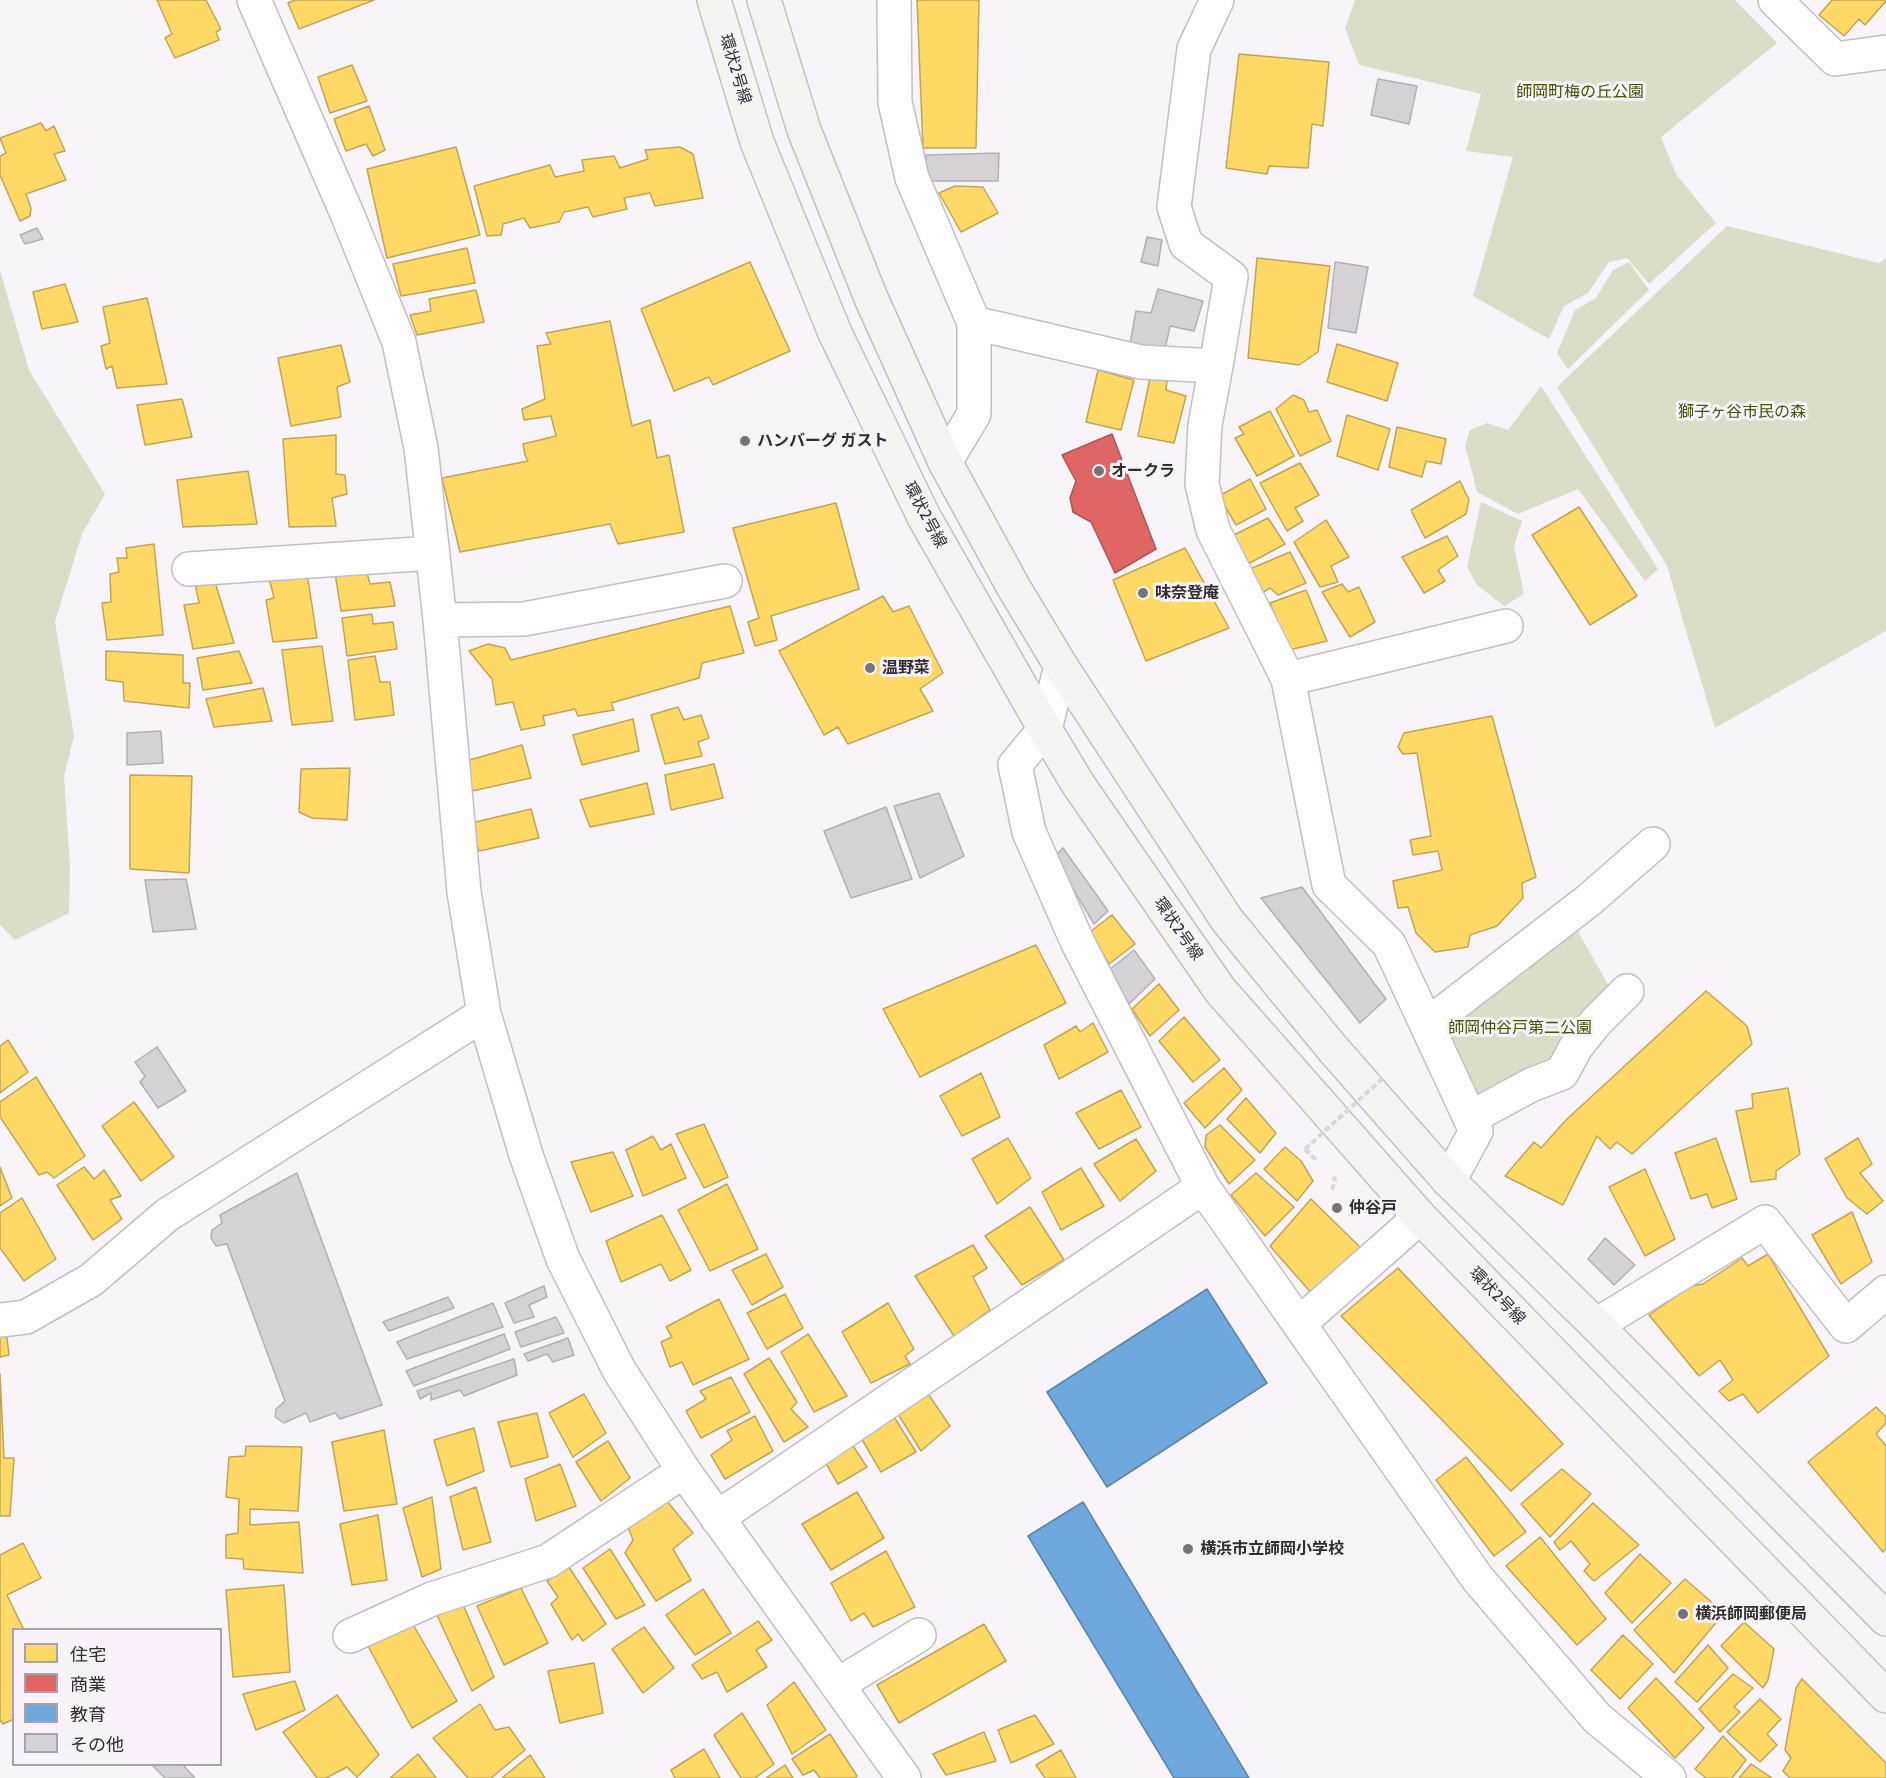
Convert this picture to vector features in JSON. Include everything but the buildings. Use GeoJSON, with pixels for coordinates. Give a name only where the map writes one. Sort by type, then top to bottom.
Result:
{"type":"FeatureCollection","features":[{"type":"Feature","properties":{"kind":"main road","name":"環状2号線"},"geometry":{"type":"LineString","coordinates":[[714,0],[757,142],[835,333],[924,516],[1078,784],[1220,990],[1420,1217],[1886,1696]]}},
{"type":"Feature","properties":{"kind":"main road"},"geometry":{"type":"LineString","coordinates":[[764,0],[804,130],[872,298],[945,462],[1014,588],[1061,666],[1227,920],[1333,1049],[1449,1181],[1596,1325],[1886,1619]]}},
{"type":"Feature","properties":{"kind":"street"},"geometry":{"type":"LineString","coordinates":[[254,0],[348,216],[399,342],[421,448],[440,620],[464,892],[484,1014],[526,1155],[563,1259],[619,1370],[684,1471],[902,1778]]}},
{"type":"Feature","properties":{"kind":"street"},"geometry":{"type":"LineString","coordinates":[[894,0],[895,102],[912,178],[974,323],[974,414],[945,462]]}},
{"type":"Feature","properties":{"kind":"street"},"geometry":{"type":"LineString","coordinates":[[1217,0],[1194,49],[1174,207],[1186,244],[1231,277],[1205,425],[1202,483],[1213,530],[1288,679],[1329,885],[1389,944],[1476,1131],[1449,1181]]}},
{"type":"Feature","properties":{"kind":"street"},"geometry":{"type":"LineString","coordinates":[[1775,0],[1835,59],[1886,52]]}},
{"type":"Feature","properties":{"kind":"street"},"geometry":{"type":"LineString","coordinates":[[974,323],[1141,362],[1216,366]]}},
{"type":"Feature","properties":{"kind":"street"},"geometry":{"type":"LineString","coordinates":[[189,569],[433,553]]}},
{"type":"Feature","properties":{"kind":"street"},"geometry":{"type":"LineString","coordinates":[[440,620],[524,620],[725,580]]}},
{"type":"Feature","properties":{"kind":"street"},"geometry":{"type":"LineString","coordinates":[[1288,679],[1506,626]]}},
{"type":"Feature","properties":{"kind":"street"},"geometry":{"type":"LineString","coordinates":[[1061,666],[1045,729],[1015,765],[1029,832],[1077,940],[1203,1186],[1478,1579],[1597,1718],[1669,1778]]}},
{"type":"Feature","properties":{"kind":"street"},"geometry":{"type":"LineString","coordinates":[[1426,1025],[1589,900],[1653,844]]}},
{"type":"Feature","properties":{"kind":"street"},"geometry":{"type":"LineString","coordinates":[[1470,1118],[1532,1085],[1563,1073],[1576,1047],[1596,1022],[1627,991]]}},
{"type":"Feature","properties":{"kind":"street"},"geometry":{"type":"LineString","coordinates":[[0,1320],[26,1317],[91,1280],[167,1215],[484,1014]]}},
{"type":"Feature","properties":{"kind":"street"},"geometry":{"type":"LineString","coordinates":[[717,1518],[1203,1186]]}},
{"type":"Feature","properties":{"kind":"street"},"geometry":{"type":"LineString","coordinates":[[1299,1324],[1420,1217]]}},
{"type":"Feature","properties":{"kind":"street"},"geometry":{"type":"LineString","coordinates":[[1596,1325],[1765,1222],[1846,1326],[1886,1292]]}},
{"type":"Feature","properties":{"kind":"street"},"geometry":{"type":"LineString","coordinates":[[350,1636],[432,1599],[548,1561],[684,1471]]}},
{"type":"Feature","properties":{"kind":"street"},"geometry":{"type":"LineString","coordinates":[[837,1685],[919,1635]]}},
{"type":"Feature","properties":{"kind":"path"},"geometry":{"type":"LineString","coordinates":[[1320,1164],[1305,1149],[1382,1079]]}},
{"type":"Feature","properties":{"kind":"path"},"geometry":{"type":"LineString","coordinates":[[1328,1171],[1335,1179],[1332,1190]]}},
{"type":"Feature","properties":{"kind":"green space","name":"師岡町梅の丘公園"},"geometry":{"type":"Polygon","coordinates":[[[1355,0],[1735,0],[1777,43],[1661,137],[1676,174],[1716,223],[1649,284],[1627,258],[1609,262],[1588,293],[1564,306],[1549,339],[1473,296],[1513,157],[1466,151],[1481,94],[1359,65],[1345,28],[1355,0]]]}},
{"type":"Feature","properties":{"kind":"green space","name":"獅子ヶ谷市民の森"},"geometry":{"type":"Polygon","coordinates":[[[1727,226],[1879,263],[1886,258],[1886,631],[1715,728],[1667,566],[1557,387],[1727,226]]]}},
{"type":"Feature","properties":{"kind":"green space"},"geometry":{"type":"Polygon","coordinates":[[[1629,262],[1649,290],[1568,369],[1557,353],[1575,310],[1596,298],[1613,270],[1629,262]]]}},
{"type":"Feature","properties":{"kind":"green space"},"geometry":{"type":"Polygon","coordinates":[[[0,271],[29,370],[105,494],[82,534],[55,622],[74,736],[64,776],[70,866],[69,913],[15,940],[0,925],[0,271]]]}},
{"type":"Feature","properties":{"kind":"green space"},"geometry":{"type":"Polygon","coordinates":[[[1541,386],[1658,569],[1645,581],[1578,489],[1518,514],[1477,492],[1465,445],[1470,430],[1487,423],[1508,430],[1541,386]]]}},
{"type":"Feature","properties":{"kind":"green space"},"geometry":{"type":"Polygon","coordinates":[[[1481,502],[1522,521],[1514,546],[1524,594],[1504,606],[1477,585],[1467,567],[1481,502]]]}},
{"type":"Feature","properties":{"kind":"green space","name":"師岡仲谷戸第二公園"},"geometry":{"type":"Polygon","coordinates":[[[1571,919],[1615,997],[1557,1068],[1473,1109],[1435,1029],[1571,919]]]}},
{"type":"Feature","properties":{"kind":"place","name":"ハンバーグ ガスト"},"geometry":{"type":"Point","coordinates":[745,441]}},
{"type":"Feature","properties":{"kind":"place","name":"オークラ"},"geometry":{"type":"Point","coordinates":[1099,471]}},
{"type":"Feature","properties":{"kind":"place","name":"味奈登庵"},"geometry":{"type":"Point","coordinates":[1143,593]}},
{"type":"Feature","properties":{"kind":"place","name":"温野菜"},"geometry":{"type":"Point","coordinates":[870,668]}},
{"type":"Feature","properties":{"kind":"place","name":"仲谷戸"},"geometry":{"type":"Point","coordinates":[1337,1208]}},
{"type":"Feature","properties":{"kind":"place","name":"横浜市立師岡小学校"},"geometry":{"type":"Point","coordinates":[1188,1549]}},
{"type":"Feature","properties":{"kind":"place","name":"横浜師岡郵便局"},"geometry":{"type":"Point","coordinates":[1683,1614]}}]}
